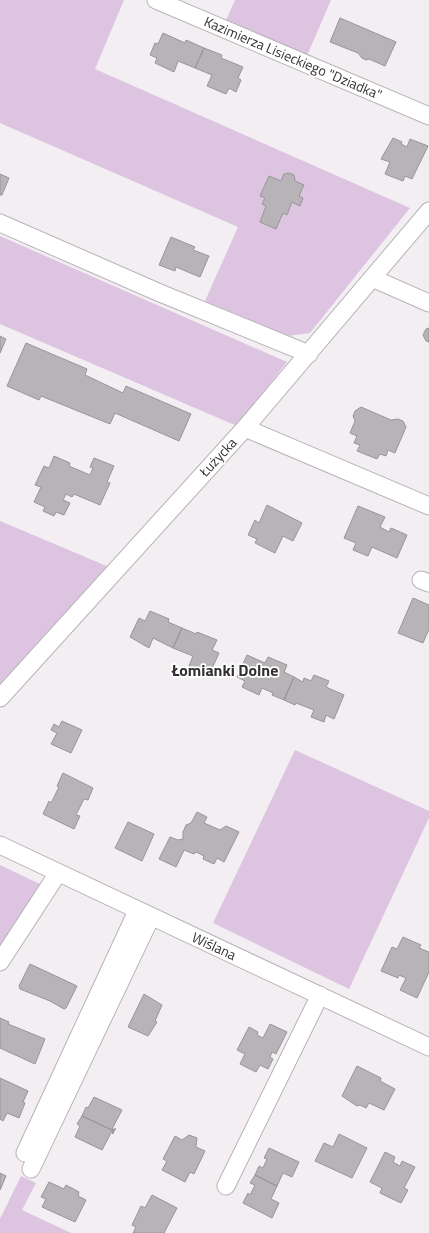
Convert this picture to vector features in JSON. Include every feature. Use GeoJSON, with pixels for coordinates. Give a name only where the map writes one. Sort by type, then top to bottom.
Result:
{"type":"FeatureCollection","features":[{"type":"Feature","properties":{"kind":"street","name":"Kazimierza Lisieckiego \"Dziadka\""},"geometry":{"type":"LineString","coordinates":[[156,0],[429,116]]}},
{"type":"Feature","properties":{"kind":"street","name":"Łużycka"},"geometry":{"type":"LineString","coordinates":[[0,698],[245,428],[429,211]]}},
{"type":"Feature","properties":{"kind":"street"},"geometry":{"type":"LineString","coordinates":[[0,223],[160,293],[309,354]]}},
{"type":"Feature","properties":{"kind":"street"},"geometry":{"type":"LineString","coordinates":[[372,278],[429,303]]}},
{"type":"Feature","properties":{"kind":"street"},"geometry":{"type":"LineString","coordinates":[[245,428],[429,506]]}},
{"type":"Feature","properties":{"kind":"street","name":"Wiślana"},"geometry":{"type":"LineString","coordinates":[[0,845],[429,1047]]}},
{"type":"Feature","properties":{"kind":"street"},"geometry":{"type":"LineString","coordinates":[[0,962],[58,873]]}},
{"type":"Feature","properties":{"kind":"street"},"geometry":{"type":"LineString","coordinates":[[25,1153],[144,914]]}},
{"type":"Feature","properties":{"kind":"street"},"geometry":{"type":"LineString","coordinates":[[32,1169],[144,914]]}},
{"type":"Feature","properties":{"kind":"street"},"geometry":{"type":"LineString","coordinates":[[226,1186],[320,995]]}},
{"type":"Feature","properties":{"kind":"shaded area"},"geometry":{"type":"Polygon","coordinates":[[[0,0],[124,0],[95,69],[410,208],[310,333],[287,336],[205,301],[238,227],[0,123],[0,0]]]}},
{"type":"Feature","properties":{"kind":"shaded area"},"geometry":{"type":"Polygon","coordinates":[[[235,0],[331,0],[306,58],[224,25],[235,0]]]}},
{"type":"Feature","properties":{"kind":"shaded area"},"geometry":{"type":"Polygon","coordinates":[[[0,236],[287,362],[237,426],[0,324],[0,236]]]}},
{"type":"Feature","properties":{"kind":"shaded area"},"geometry":{"type":"Polygon","coordinates":[[[0,521],[109,567],[0,687],[0,521]]]}},
{"type":"Feature","properties":{"kind":"shaded area"},"geometry":{"type":"Polygon","coordinates":[[[295,750],[429,811],[429,818],[349,989],[213,923],[295,750]]]}},
{"type":"Feature","properties":{"kind":"shaded area"},"geometry":{"type":"Polygon","coordinates":[[[0,865],[44,886],[0,952],[0,865]]]}},
{"type":"Feature","properties":{"kind":"shaded area"},"geometry":{"type":"Polygon","coordinates":[[[21,1176],[36,1183],[22,1210],[71,1233],[0,1233],[0,1219],[21,1176]]]}},
{"type":"Feature","properties":{"kind":"building"},"geometry":{"type":"Polygon","coordinates":[[[340,18],[396,42],[385,66],[369,59],[366,60],[358,53],[330,42],[340,18]]]}},
{"type":"Feature","properties":{"kind":"building"},"geometry":{"type":"Polygon","coordinates":[[[163,33],[185,43],[186,40],[204,48],[195,68],[178,61],[174,72],[155,63],[157,58],[150,55],[155,43],[158,44],[163,33]]]}},
{"type":"Feature","properties":{"kind":"building"},"geometry":{"type":"Polygon","coordinates":[[[204,48],[222,55],[221,58],[243,67],[238,78],[241,80],[236,92],[229,88],[226,94],[207,86],[212,75],[195,68],[204,48]]]}},
{"type":"Feature","properties":{"kind":"building"},"geometry":{"type":"Polygon","coordinates":[[[393,138],[402,142],[401,144],[407,147],[410,139],[428,146],[412,179],[405,176],[403,181],[385,174],[390,162],[381,159],[393,138]]]}},
{"type":"Feature","properties":{"kind":"building"},"geometry":{"type":"Polygon","coordinates":[[[289,173],[294,175],[295,181],[304,185],[299,196],[303,198],[300,206],[292,202],[287,215],[283,213],[276,229],[260,222],[266,206],[262,204],[265,198],[260,196],[269,176],[281,181],[284,174],[289,173]]]}},
{"type":"Feature","properties":{"kind":"building"},"geometry":{"type":"Polygon","coordinates":[[[0,174],[9,178],[2,195],[0,195],[0,174]]]}},
{"type":"Feature","properties":{"kind":"building"},"geometry":{"type":"Polygon","coordinates":[[[171,237],[195,247],[193,250],[209,256],[200,277],[176,267],[175,271],[159,265],[171,237]]]}},
{"type":"Feature","properties":{"kind":"building"},"geometry":{"type":"Polygon","coordinates":[[[429,328],[429,342],[426,341],[423,335],[426,329],[429,328]]]}},
{"type":"Feature","properties":{"kind":"building"},"geometry":{"type":"Polygon","coordinates":[[[0,336],[6,339],[0,353],[0,336]]]}},
{"type":"Feature","properties":{"kind":"building"},"geometry":{"type":"Polygon","coordinates":[[[26,343],[87,369],[85,375],[123,393],[126,386],[191,414],[179,441],[115,413],[110,424],[41,396],[39,400],[7,386],[26,343]]]}},
{"type":"Feature","properties":{"kind":"building"},"geometry":{"type":"Polygon","coordinates":[[[361,407],[391,420],[398,419],[403,421],[406,427],[395,453],[388,450],[386,456],[380,454],[377,459],[357,451],[360,445],[354,443],[357,436],[350,433],[355,421],[353,416],[355,411],[361,407]]]}},
{"type":"Feature","properties":{"kind":"building"},"geometry":{"type":"Polygon","coordinates":[[[54,456],[70,463],[69,466],[90,475],[93,468],[90,467],[94,458],[114,466],[107,482],[110,483],[100,505],[74,494],[72,497],[66,494],[63,500],[70,503],[64,515],[56,512],[54,516],[43,511],[45,507],[34,502],[41,487],[35,485],[44,466],[49,468],[54,456]]]}},
{"type":"Feature","properties":{"kind":"building"},"geometry":{"type":"Polygon","coordinates":[[[267,505],[302,523],[293,541],[283,536],[275,553],[255,543],[257,539],[248,535],[255,520],[259,523],[267,505]]]}},
{"type":"Feature","properties":{"kind":"building"},"geometry":{"type":"Polygon","coordinates":[[[358,506],[385,517],[380,527],[389,532],[391,528],[407,535],[397,558],[372,547],[368,556],[353,550],[356,543],[344,538],[358,506]]]}},
{"type":"Feature","properties":{"kind":"building"},"geometry":{"type":"Polygon","coordinates":[[[413,598],[429,605],[429,629],[423,643],[398,633],[413,598]]]}},
{"type":"Feature","properties":{"kind":"building"},"geometry":{"type":"Polygon","coordinates":[[[150,611],[169,619],[168,622],[182,628],[173,648],[153,638],[149,648],[130,637],[139,618],[145,621],[150,611]]]}},
{"type":"Feature","properties":{"kind":"building"},"geometry":{"type":"Polygon","coordinates":[[[182,628],[217,640],[212,650],[219,653],[210,673],[202,669],[201,672],[189,666],[193,656],[173,648],[182,628]]]}},
{"type":"Feature","properties":{"kind":"building"},"geometry":{"type":"Polygon","coordinates":[[[247,655],[265,663],[268,657],[287,665],[284,672],[294,677],[284,700],[272,695],[273,693],[262,688],[259,695],[242,687],[245,681],[237,677],[247,655]]]}},
{"type":"Feature","properties":{"kind":"building"},"geometry":{"type":"Polygon","coordinates":[[[314,675],[329,681],[326,687],[344,695],[334,719],[326,715],[324,722],[311,717],[314,710],[296,703],[295,705],[284,700],[294,677],[303,682],[304,678],[311,681],[314,675]]]}},
{"type":"Feature","properties":{"kind":"building"},"geometry":{"type":"Polygon","coordinates":[[[62,721],[82,730],[71,753],[51,744],[57,733],[51,730],[54,724],[59,727],[62,721]]]}},
{"type":"Feature","properties":{"kind":"building"},"geometry":{"type":"Polygon","coordinates":[[[63,773],[93,788],[88,800],[84,799],[76,815],[80,816],[74,829],[43,814],[49,801],[51,803],[59,787],[57,786],[63,773]]]}},
{"type":"Feature","properties":{"kind":"building"},"geometry":{"type":"Polygon","coordinates":[[[197,812],[207,817],[204,823],[220,830],[226,826],[239,832],[224,862],[217,858],[214,864],[203,859],[204,856],[196,852],[194,854],[184,850],[176,867],[159,859],[170,837],[178,840],[183,839],[183,832],[186,825],[191,823],[197,812]]]}},
{"type":"Feature","properties":{"kind":"building"},"geometry":{"type":"Polygon","coordinates":[[[128,822],[154,834],[142,861],[115,848],[128,822]]]}},
{"type":"Feature","properties":{"kind":"building"},"geometry":{"type":"Polygon","coordinates":[[[403,937],[421,945],[419,948],[429,952],[429,972],[417,998],[400,990],[406,978],[399,975],[398,978],[381,971],[392,947],[397,949],[403,937]]]}},
{"type":"Feature","properties":{"kind":"building"},"geometry":{"type":"Polygon","coordinates":[[[30,964],[77,986],[66,1008],[64,1009],[50,1001],[20,989],[19,986],[30,964]]]}},
{"type":"Feature","properties":{"kind":"building"},"geometry":{"type":"Polygon","coordinates":[[[144,994],[162,1005],[155,1021],[157,1022],[148,1036],[128,1027],[144,994]]]}},
{"type":"Feature","properties":{"kind":"building"},"geometry":{"type":"Polygon","coordinates":[[[0,1018],[9,1022],[8,1024],[45,1039],[35,1064],[0,1048],[0,1018]]]}},
{"type":"Feature","properties":{"kind":"building"},"geometry":{"type":"Polygon","coordinates":[[[270,1024],[287,1032],[276,1054],[272,1052],[270,1057],[273,1059],[268,1069],[260,1065],[256,1072],[240,1064],[245,1054],[237,1050],[249,1027],[258,1032],[257,1035],[263,1038],[270,1024]]]}},
{"type":"Feature","properties":{"kind":"building"},"geometry":{"type":"Polygon","coordinates":[[[357,1066],[381,1078],[380,1081],[395,1089],[384,1110],[369,1103],[366,1108],[360,1105],[357,1106],[342,1096],[357,1066]]]}},
{"type":"Feature","properties":{"kind":"building"},"geometry":{"type":"Polygon","coordinates":[[[0,1078],[28,1091],[23,1102],[25,1103],[19,1118],[7,1113],[3,1121],[0,1119],[0,1078]]]}},
{"type":"Feature","properties":{"kind":"building"},"geometry":{"type":"Polygon","coordinates":[[[94,1097],[122,1110],[112,1129],[116,1129],[114,1131],[82,1116],[86,1107],[88,1108],[94,1097]]]}},
{"type":"Feature","properties":{"kind":"building"},"geometry":{"type":"Polygon","coordinates":[[[82,1116],[114,1131],[113,1134],[112,1131],[102,1150],[75,1137],[80,1126],[77,1124],[82,1116]]]}},
{"type":"Feature","properties":{"kind":"building"},"geometry":{"type":"Polygon","coordinates":[[[339,1134],[367,1148],[352,1178],[315,1161],[324,1143],[333,1147],[339,1134]]]}},
{"type":"Feature","properties":{"kind":"building"},"geometry":{"type":"Polygon","coordinates":[[[189,1135],[197,1138],[196,1147],[205,1151],[194,1174],[190,1172],[185,1182],[162,1170],[167,1161],[163,1159],[175,1136],[182,1140],[189,1135]]]}},
{"type":"Feature","properties":{"kind":"building"},"geometry":{"type":"Polygon","coordinates":[[[269,1148],[299,1162],[292,1177],[283,1173],[277,1186],[255,1175],[259,1166],[263,1168],[267,1159],[264,1158],[269,1148]]]}},
{"type":"Feature","properties":{"kind":"building"},"geometry":{"type":"Polygon","coordinates":[[[385,1152],[395,1157],[393,1162],[400,1166],[402,1161],[415,1167],[404,1188],[408,1190],[401,1203],[380,1193],[382,1188],[370,1182],[385,1152]]]}},
{"type":"Feature","properties":{"kind":"building"},"geometry":{"type":"Polygon","coordinates":[[[0,1173],[6,1176],[0,1190],[0,1173]]]}},
{"type":"Feature","properties":{"kind":"building"},"geometry":{"type":"Polygon","coordinates":[[[255,1175],[277,1186],[271,1199],[279,1203],[272,1218],[243,1203],[248,1193],[250,1195],[255,1185],[250,1183],[255,1175]]]}},
{"type":"Feature","properties":{"kind":"building"},"geometry":{"type":"Polygon","coordinates":[[[49,1182],[64,1189],[66,1185],[79,1192],[78,1196],[86,1200],[75,1222],[42,1207],[46,1199],[41,1197],[49,1182]]]}},
{"type":"Feature","properties":{"kind":"building"},"geometry":{"type":"Polygon","coordinates":[[[152,1195],[177,1208],[164,1233],[133,1233],[136,1227],[132,1225],[141,1206],[145,1208],[152,1195]]]}},
{"type":"Feature","properties":{"kind":"district","name":"Łomianki Dolne"},"geometry":{"type":"Point","coordinates":[225,670]}}]}
